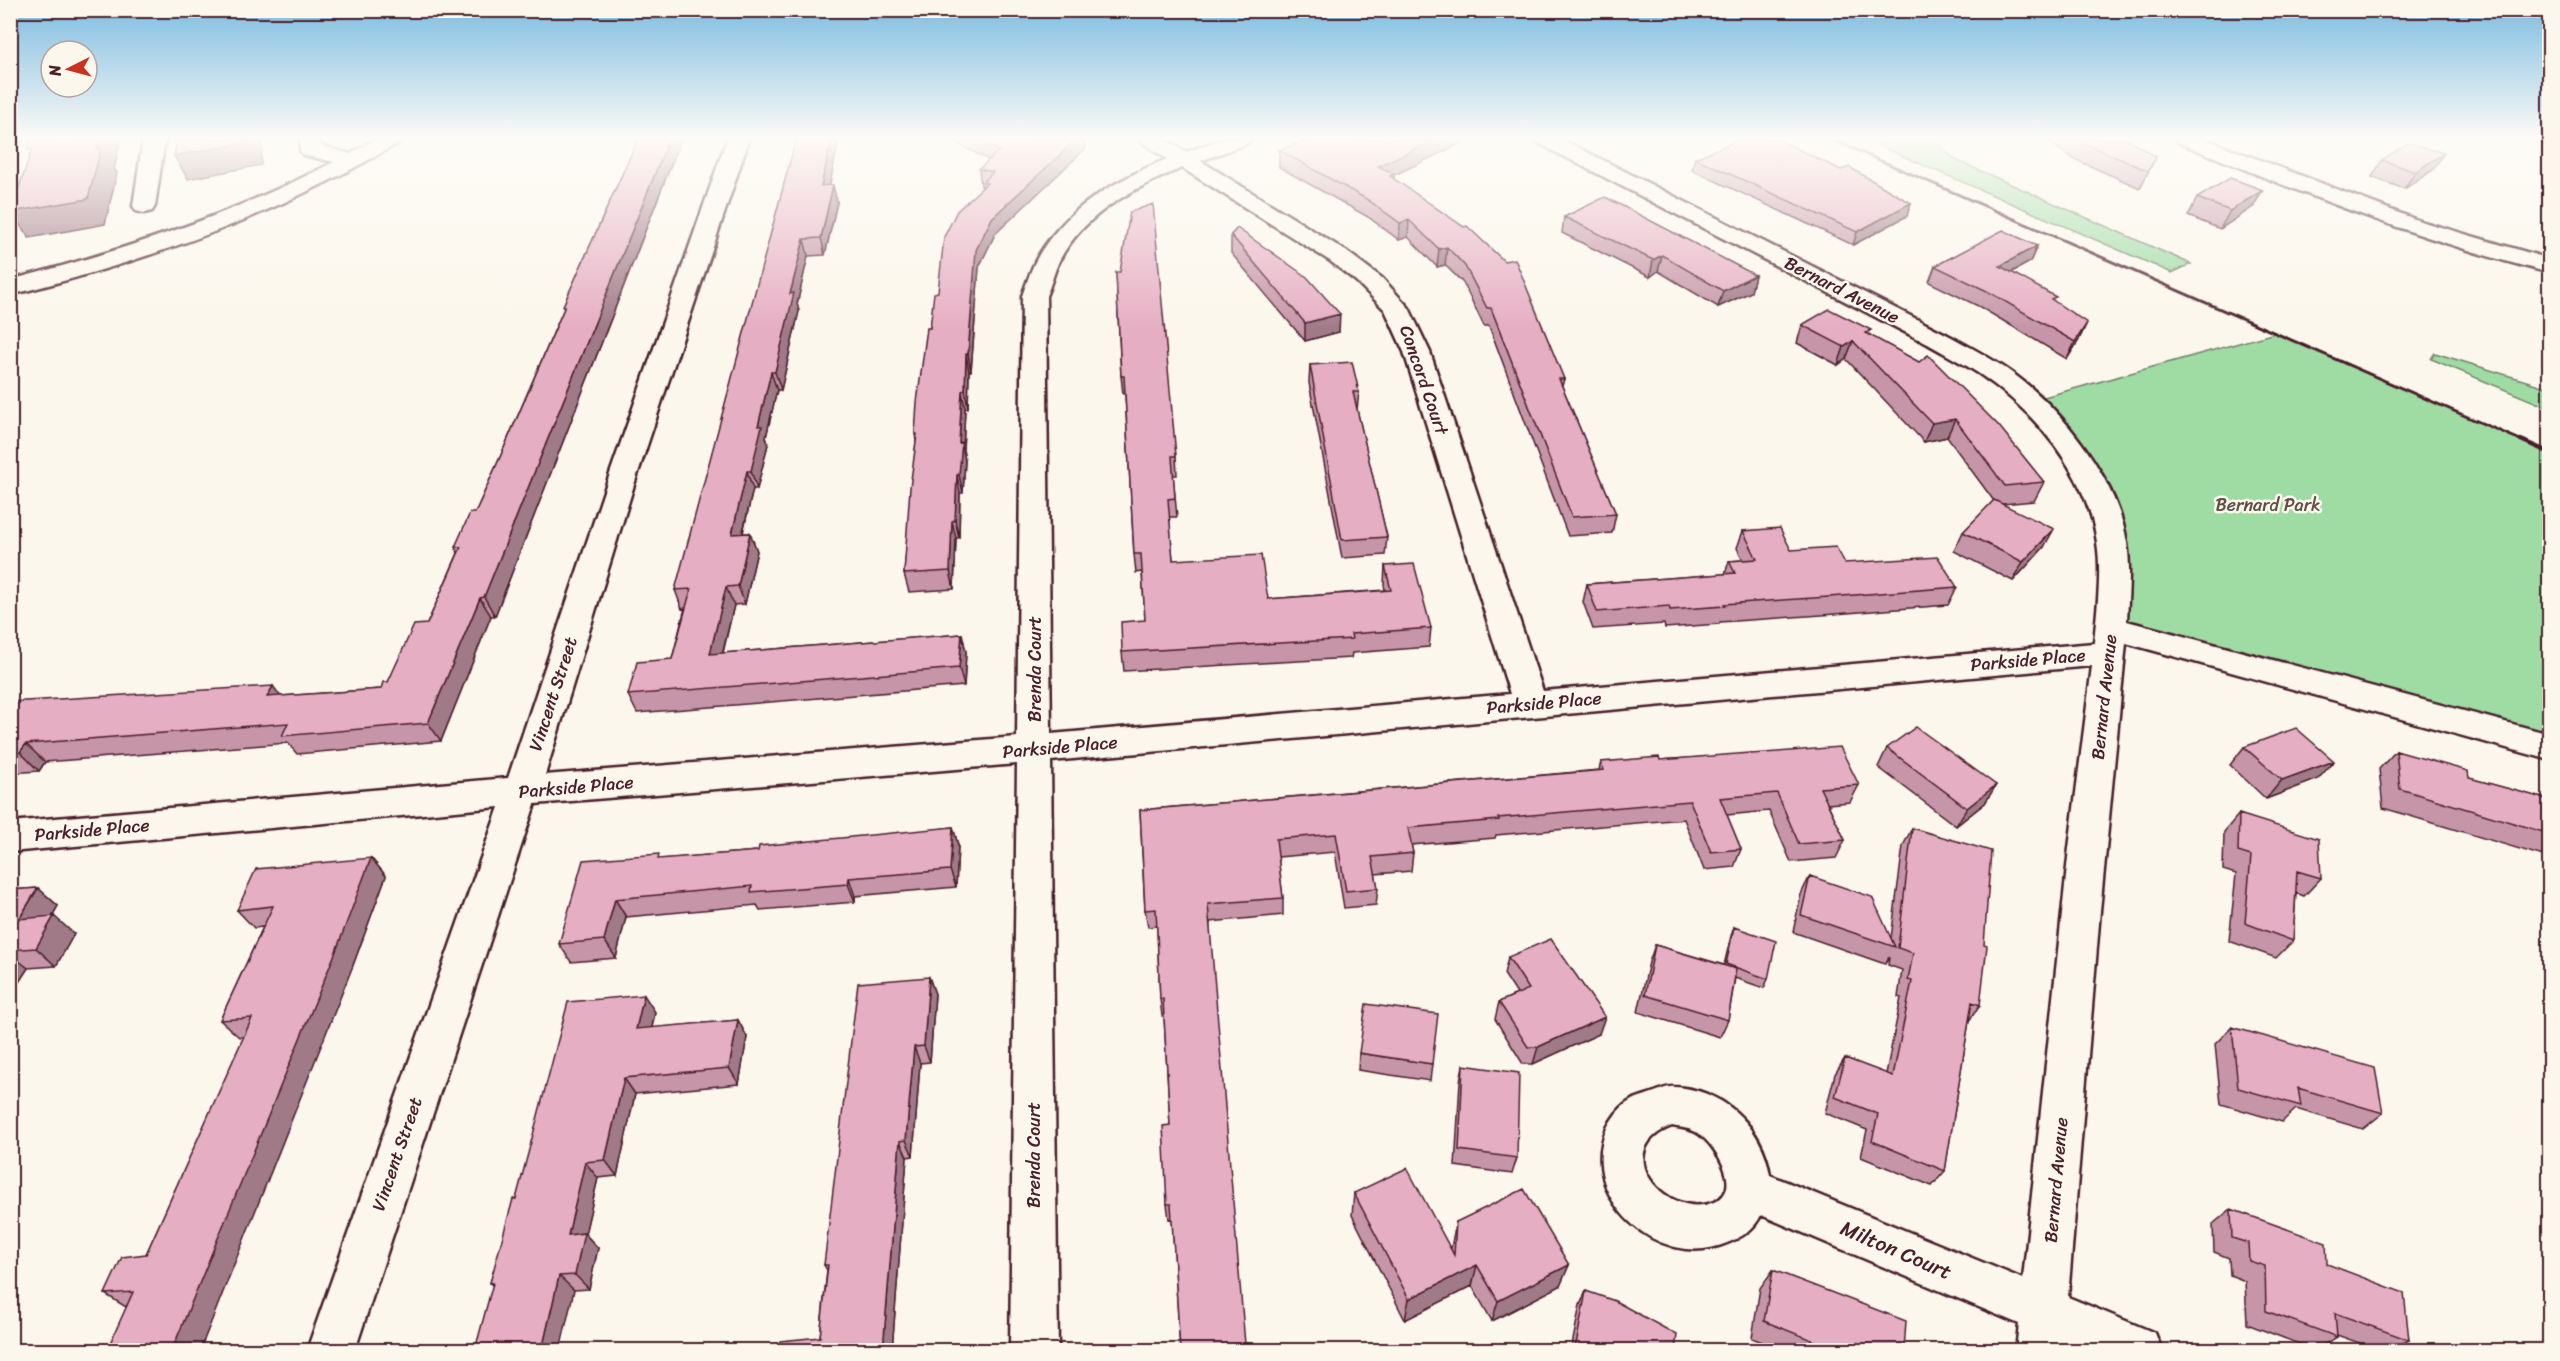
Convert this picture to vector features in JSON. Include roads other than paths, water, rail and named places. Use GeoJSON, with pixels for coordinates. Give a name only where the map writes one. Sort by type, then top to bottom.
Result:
{"type":"FeatureCollection","features":[{"type":"Feature","properties":{"kind":"street"},"geometry":{"type":"LineString","coordinates":[[10,288],[191,233],[267,203]]}},
{"type":"Feature","properties":{"kind":"street","name":"Vincent Street"},"geometry":{"type":"LineString","coordinates":[[331,1350],[522,791],[618,488],[716,203]]}},
{"type":"Feature","properties":{"kind":"street","name":"Brenda Court"},"geometry":{"type":"LineString","coordinates":[[1034,1350],[1034,296],[1048,257],[1078,219],[1099,203]]}},
{"type":"Feature","properties":{"kind":"street","name":"Concord Court"},"geometry":{"type":"LineString","coordinates":[[1250,203],[1365,276],[1387,296],[1402,316],[1417,352],[1530,704]]}},
{"type":"Feature","properties":{"kind":"street","name":"Bernard Avenue"},"geometry":{"type":"LineString","coordinates":[[1669,203],[1935,338],[1987,368],[2023,395],[2054,426],[2074,452],[2097,494],[2108,523],[2114,552],[2110,640],[2086,860],[2042,1331]]}},
{"type":"Feature","properties":{"kind":"street"},"geometry":{"type":"LineString","coordinates":[[2355,203],[2490,251],[2550,266]]}},
{"type":"Feature","properties":{"kind":"street","name":"Parkside Place"},"geometry":{"type":"LineString","coordinates":[[10,837],[1530,704],[2110,640],[2550,747]]}},
{"type":"Feature","properties":{"kind":"street","name":"Milton Court"},"geometry":{"type":"LineString","coordinates":[[1749,1188],[2042,1331],[2138,1350]]}},
{"type":"Feature","properties":{"kind":"railway"},"geometry":{"type":"LineString","coordinates":[[1976,203],[2525,442]]}},
{"type":"Feature","properties":{"kind":"railway"},"geometry":{"type":"LineString","coordinates":[[2521,440],[2550,453]]}},
{"type":"Feature","properties":{"kind":"park label","name":"Bernard Park"},"geometry":{"type":"Point","coordinates":[2268,505]}}]}
